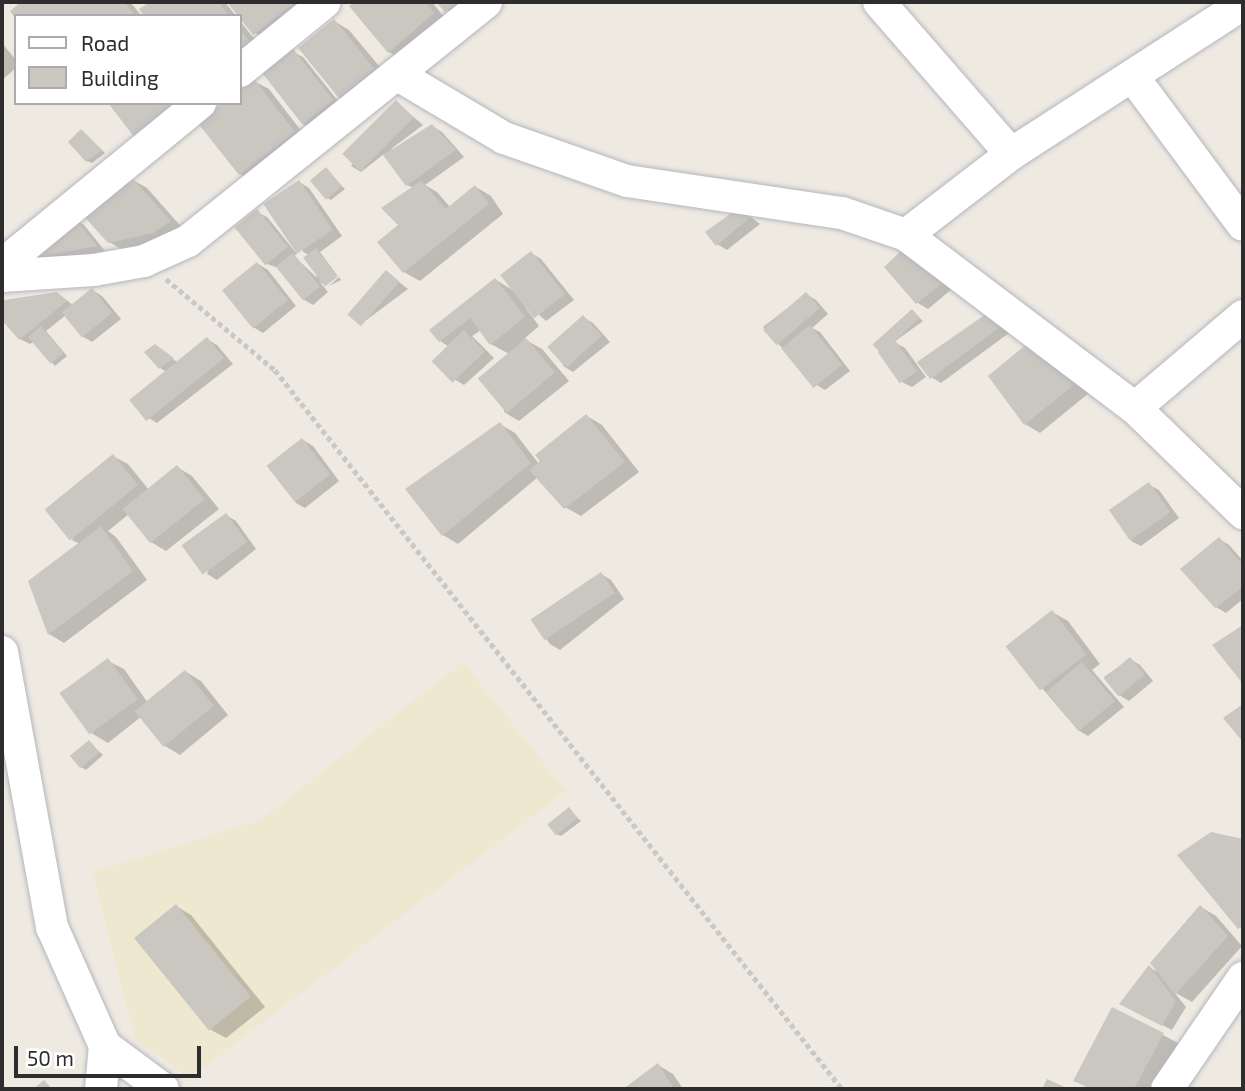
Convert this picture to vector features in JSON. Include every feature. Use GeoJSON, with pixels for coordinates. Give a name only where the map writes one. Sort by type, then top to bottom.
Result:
{"type":"FeatureCollection","features":[{"type":"Feature","properties":{"kind":"street"},"geometry":{"type":"LineString","coordinates":[[242,69],[325,2]]}},
{"type":"Feature","properties":{"kind":"street"},"geometry":{"type":"LineString","coordinates":[[2,276],[94,270],[144,261],[188,241],[486,2]]}},
{"type":"Feature","properties":{"kind":"street"},"geometry":{"type":"LineString","coordinates":[[879,2],[1010,154]]}},
{"type":"Feature","properties":{"kind":"street"},"geometry":{"type":"LineString","coordinates":[[906,235],[1010,154],[1243,4]]}},
{"type":"Feature","properties":{"kind":"street"},"geometry":{"type":"LineString","coordinates":[[398,75],[504,138],[627,181],[842,213],[906,235],[1135,408],[1243,513]]}},
{"type":"Feature","properties":{"kind":"street"},"geometry":{"type":"LineString","coordinates":[[1133,77],[1243,225]]}},
{"type":"Feature","properties":{"kind":"street"},"geometry":{"type":"LineString","coordinates":[[2,265],[198,105]]}},
{"type":"Feature","properties":{"kind":"street"},"geometry":{"type":"LineString","coordinates":[[1135,408],[1243,316]]}},
{"type":"Feature","properties":{"kind":"street"},"geometry":{"type":"LineString","coordinates":[[2,652],[52,927],[105,1046],[101,1089]]}},
{"type":"Feature","properties":{"kind":"street"},"geometry":{"type":"LineString","coordinates":[[1167,1089],[1243,978]]}},
{"type":"Feature","properties":{"kind":"street"},"geometry":{"type":"LineString","coordinates":[[105,1046],[163,1089]]}},
{"type":"Feature","properties":{"kind":"path"},"geometry":{"type":"LineString","coordinates":[[144,261],[275,370],[842,1089]]}},
{"type":"Feature","properties":{"kind":"shaded area"},"geometry":{"type":"Polygon","coordinates":[[[463,662],[566,791],[190,1078],[136,1040],[92,872],[261,820],[463,662]]]}},
{"type":"Feature","properties":{"kind":"building"},"geometry":{"type":"Polygon","coordinates":[[[21,2],[124,2],[134,14],[14,14],[14,16],[10,11],[21,2]]]}},
{"type":"Feature","properties":{"kind":"building"},"geometry":{"type":"Polygon","coordinates":[[[150,2],[218,2],[227,14],[143,14],[139,9],[150,2]]]}},
{"type":"Feature","properties":{"kind":"building"},"geometry":{"type":"Polygon","coordinates":[[[227,2],[296,2],[253,35],[242,21],[242,14],[236,14],[227,2]]]}},
{"type":"Feature","properties":{"kind":"building"},"geometry":{"type":"Polygon","coordinates":[[[355,2],[425,2],[434,13],[388,53],[349,6],[355,2]]]}},
{"type":"Feature","properties":{"kind":"building"},"geometry":{"type":"Polygon","coordinates":[[[436,2],[458,2],[445,12],[436,2]]]}},
{"type":"Feature","properties":{"kind":"building"},"geometry":{"type":"Polygon","coordinates":[[[334,19],[375,70],[339,98],[298,48],[334,19]]]}},
{"type":"Feature","properties":{"kind":"building"},"geometry":{"type":"Polygon","coordinates":[[[242,32],[250,42],[242,48],[242,32]]]}},
{"type":"Feature","properties":{"kind":"building"},"geometry":{"type":"Polygon","coordinates":[[[293,49],[333,100],[302,124],[262,73],[293,49]]]}},
{"type":"Feature","properties":{"kind":"building"},"geometry":{"type":"Polygon","coordinates":[[[254,79],[295,132],[239,175],[197,122],[219,105],[242,105],[242,88],[254,79]]]}},
{"type":"Feature","properties":{"kind":"building"},"geometry":{"type":"Polygon","coordinates":[[[396,100],[414,118],[360,171],[342,154],[396,100]]]}},
{"type":"Feature","properties":{"kind":"building"},"geometry":{"type":"Polygon","coordinates":[[[110,105],[175,105],[135,138],[110,105]]]}},
{"type":"Feature","properties":{"kind":"building"},"geometry":{"type":"Polygon","coordinates":[[[432,124],[456,150],[406,186],[383,155],[432,124]]]}},
{"type":"Feature","properties":{"kind":"building"},"geometry":{"type":"Polygon","coordinates":[[[81,129],[102,150],[86,162],[68,142],[81,129]]]}},
{"type":"Feature","properties":{"kind":"building"},"geometry":{"type":"Polygon","coordinates":[[[326,167],[342,186],[326,200],[310,180],[326,167]]]}},
{"type":"Feature","properties":{"kind":"building"},"geometry":{"type":"Polygon","coordinates":[[[131,177],[171,221],[153,233],[108,243],[81,213],[131,177]]]}},
{"type":"Feature","properties":{"kind":"building"},"geometry":{"type":"Polygon","coordinates":[[[299,180],[333,230],[297,254],[263,204],[299,180]]]}},
{"type":"Feature","properties":{"kind":"building"},"geometry":{"type":"Polygon","coordinates":[[[421,181],[446,209],[475,185],[489,204],[403,273],[377,242],[398,225],[381,208],[421,181]]]}},
{"type":"Feature","properties":{"kind":"building"},"geometry":{"type":"Polygon","coordinates":[[[740,207],[751,217],[716,246],[705,232],[740,207]]]}},
{"type":"Feature","properties":{"kind":"building"},"geometry":{"type":"Polygon","coordinates":[[[257,209],[288,247],[265,265],[234,227],[257,209]]]}},
{"type":"Feature","properties":{"kind":"building"},"geometry":{"type":"Polygon","coordinates":[[[74,217],[97,246],[24,260],[74,217]]]}},
{"type":"Feature","properties":{"kind":"building"},"geometry":{"type":"Polygon","coordinates":[[[905,247],[944,282],[916,304],[884,267],[905,247]]]}},
{"type":"Feature","properties":{"kind":"building"},"geometry":{"type":"Polygon","coordinates":[[[316,248],[338,277],[325,286],[303,258],[316,248]]]}},
{"type":"Feature","properties":{"kind":"building"},"geometry":{"type":"Polygon","coordinates":[[[531,251],[565,294],[534,318],[500,275],[531,251]]]}},
{"type":"Feature","properties":{"kind":"building"},"geometry":{"type":"Polygon","coordinates":[[[293,253],[320,286],[303,300],[276,267],[293,253]]]}},
{"type":"Feature","properties":{"kind":"building"},"geometry":{"type":"Polygon","coordinates":[[[257,262],[288,300],[253,328],[222,290],[257,262]]]}},
{"type":"Feature","properties":{"kind":"building"},"geometry":{"type":"Polygon","coordinates":[[[386,270],[400,282],[361,326],[347,315],[386,270]]]}},
{"type":"Feature","properties":{"kind":"building"},"geometry":{"type":"Polygon","coordinates":[[[495,278],[525,317],[490,345],[470,318],[439,342],[429,330],[495,278]]]}},
{"type":"Feature","properties":{"kind":"building"},"geometry":{"type":"Polygon","coordinates":[[[92,288],[112,313],[82,337],[62,313],[92,288]]]}},
{"type":"Feature","properties":{"kind":"building"},"geometry":{"type":"Polygon","coordinates":[[[57,292],[67,301],[19,340],[2,320],[4,300],[57,292]]]}},
{"type":"Feature","properties":{"kind":"building"},"geometry":{"type":"Polygon","coordinates":[[[806,292],[820,308],[777,345],[763,329],[806,292]]]}},
{"type":"Feature","properties":{"kind":"building"},"geometry":{"type":"Polygon","coordinates":[[[912,309],[920,318],[881,353],[873,344],[912,309]]]}},
{"type":"Feature","properties":{"kind":"building"},"geometry":{"type":"Polygon","coordinates":[[[986,314],[1000,327],[930,379],[917,362],[986,314]]]}},
{"type":"Feature","properties":{"kind":"building"},"geometry":{"type":"Polygon","coordinates":[[[583,315],[602,336],[566,368],[547,347],[583,315]]]}},
{"type":"Feature","properties":{"kind":"building"},"geometry":{"type":"Polygon","coordinates":[[[810,325],[842,365],[813,388],[781,348],[810,325]]]}},
{"type":"Feature","properties":{"kind":"building"},"geometry":{"type":"Polygon","coordinates":[[[41,326],[63,353],[50,364],[28,337],[41,326]]]}},
{"type":"Feature","properties":{"kind":"building"},"geometry":{"type":"Polygon","coordinates":[[[464,330],[485,352],[452,383],[432,361],[464,330]]]}},
{"type":"Feature","properties":{"kind":"building"},"geometry":{"type":"Polygon","coordinates":[[[207,337],[224,358],[146,421],[129,400],[207,337]]]}},
{"type":"Feature","properties":{"kind":"building"},"geometry":{"type":"Polygon","coordinates":[[[526,338],[555,372],[507,413],[478,378],[526,338]]]}},
{"type":"Feature","properties":{"kind":"building"},"geometry":{"type":"Polygon","coordinates":[[[895,340],[917,371],[900,383],[878,352],[895,340]]]}},
{"type":"Feature","properties":{"kind":"building"},"geometry":{"type":"Polygon","coordinates":[[[1028,343],[1075,384],[1024,425],[988,376],[1028,343]]]}},
{"type":"Feature","properties":{"kind":"building"},"geometry":{"type":"Polygon","coordinates":[[[155,344],[174,358],[159,369],[144,352],[155,344]]]}},
{"type":"Feature","properties":{"kind":"building"},"geometry":{"type":"Polygon","coordinates":[[[586,414],[625,462],[564,509],[529,470],[540,461],[535,455],[586,414]]]}},
{"type":"Feature","properties":{"kind":"building"},"geometry":{"type":"Polygon","coordinates":[[[500,422],[531,463],[442,536],[405,489],[500,422]]]}},
{"type":"Feature","properties":{"kind":"building"},"geometry":{"type":"Polygon","coordinates":[[[302,438],[330,474],[295,502],[267,466],[302,438]]]}},
{"type":"Feature","properties":{"kind":"building"},"geometry":{"type":"Polygon","coordinates":[[[113,454],[138,485],[70,540],[45,509],[113,454]]]}},
{"type":"Feature","properties":{"kind":"building"},"geometry":{"type":"Polygon","coordinates":[[[177,465],[205,499],[150,543],[123,509],[177,465]]]}},
{"type":"Feature","properties":{"kind":"building"},"geometry":{"type":"Polygon","coordinates":[[[1149,482],[1170,512],[1130,540],[1109,510],[1149,482]]]}},
{"type":"Feature","properties":{"kind":"building"},"geometry":{"type":"Polygon","coordinates":[[[226,513],[247,542],[203,574],[182,545],[226,513]]]}},
{"type":"Feature","properties":{"kind":"building"},"geometry":{"type":"Polygon","coordinates":[[[101,526],[133,571],[48,635],[28,581],[101,526]]]}},
{"type":"Feature","properties":{"kind":"building"},"geometry":{"type":"Polygon","coordinates":[[[1219,537],[1243,565],[1243,587],[1215,608],[1180,569],[1219,537]]]}},
{"type":"Feature","properties":{"kind":"building"},"geometry":{"type":"Polygon","coordinates":[[[601,572],[615,593],[545,640],[531,620],[601,572]]]}},
{"type":"Feature","properties":{"kind":"building"},"geometry":{"type":"Polygon","coordinates":[[[1052,610],[1086,654],[1040,690],[1006,646],[1052,610]]]}},
{"type":"Feature","properties":{"kind":"building"},"geometry":{"type":"Polygon","coordinates":[[[1243,625],[1243,684],[1212,645],[1243,625]]]}},
{"type":"Feature","properties":{"kind":"building"},"geometry":{"type":"Polygon","coordinates":[[[1130,657],[1145,675],[1119,696],[1104,679],[1130,657]]]}},
{"type":"Feature","properties":{"kind":"building"},"geometry":{"type":"Polygon","coordinates":[[[108,658],[138,699],[89,735],[59,693],[108,658]]]}},
{"type":"Feature","properties":{"kind":"building"},"geometry":{"type":"Polygon","coordinates":[[[1082,662],[1115,701],[1079,731],[1046,692],[1082,662]]]}},
{"type":"Feature","properties":{"kind":"building"},"geometry":{"type":"Polygon","coordinates":[[[185,670],[214,706],[163,747],[134,711],[185,670]]]}},
{"type":"Feature","properties":{"kind":"building"},"geometry":{"type":"Polygon","coordinates":[[[1243,704],[1243,742],[1223,718],[1243,704]]]}},
{"type":"Feature","properties":{"kind":"building"},"geometry":{"type":"Polygon","coordinates":[[[89,740],[99,752],[80,768],[70,756],[89,740]]]}},
{"type":"Feature","properties":{"kind":"building"},"geometry":{"type":"Polygon","coordinates":[[[569,807],[578,818],[556,836],[547,825],[569,807]]]}},
{"type":"Feature","properties":{"kind":"building"},"geometry":{"type":"Polygon","coordinates":[[[1211,832],[1243,839],[1243,925],[1238,929],[1177,855],[1211,832]]]}},
{"type":"Feature","properties":{"kind":"building"},"geometry":{"type":"Polygon","coordinates":[[[176,904],[251,996],[209,1030],[134,938],[176,904]]]}},
{"type":"Feature","properties":{"kind":"building"},"geometry":{"type":"Polygon","coordinates":[[[1200,905],[1228,936],[1175,995],[1150,963],[1200,905]]]}},
{"type":"Feature","properties":{"kind":"building"},"geometry":{"type":"Polygon","coordinates":[[[1149,965],[1176,1001],[1162,1026],[1119,1004],[1149,965]]]}},
{"type":"Feature","properties":{"kind":"building"},"geometry":{"type":"Polygon","coordinates":[[[1112,1007],[1164,1033],[1134,1089],[1092,1089],[1073,1081],[1112,1007]]]}},
{"type":"Feature","properties":{"kind":"building"},"geometry":{"type":"Polygon","coordinates":[[[658,1063],[674,1089],[623,1089],[658,1063]]]}},
{"type":"Feature","properties":{"kind":"building"},"geometry":{"type":"Polygon","coordinates":[[[1047,1079],[1069,1089],[1042,1089],[1047,1079]]]}},
{"type":"Feature","properties":{"kind":"building"},"geometry":{"type":"Polygon","coordinates":[[[44,1080],[52,1089],[33,1089],[44,1080]]]}}]}
